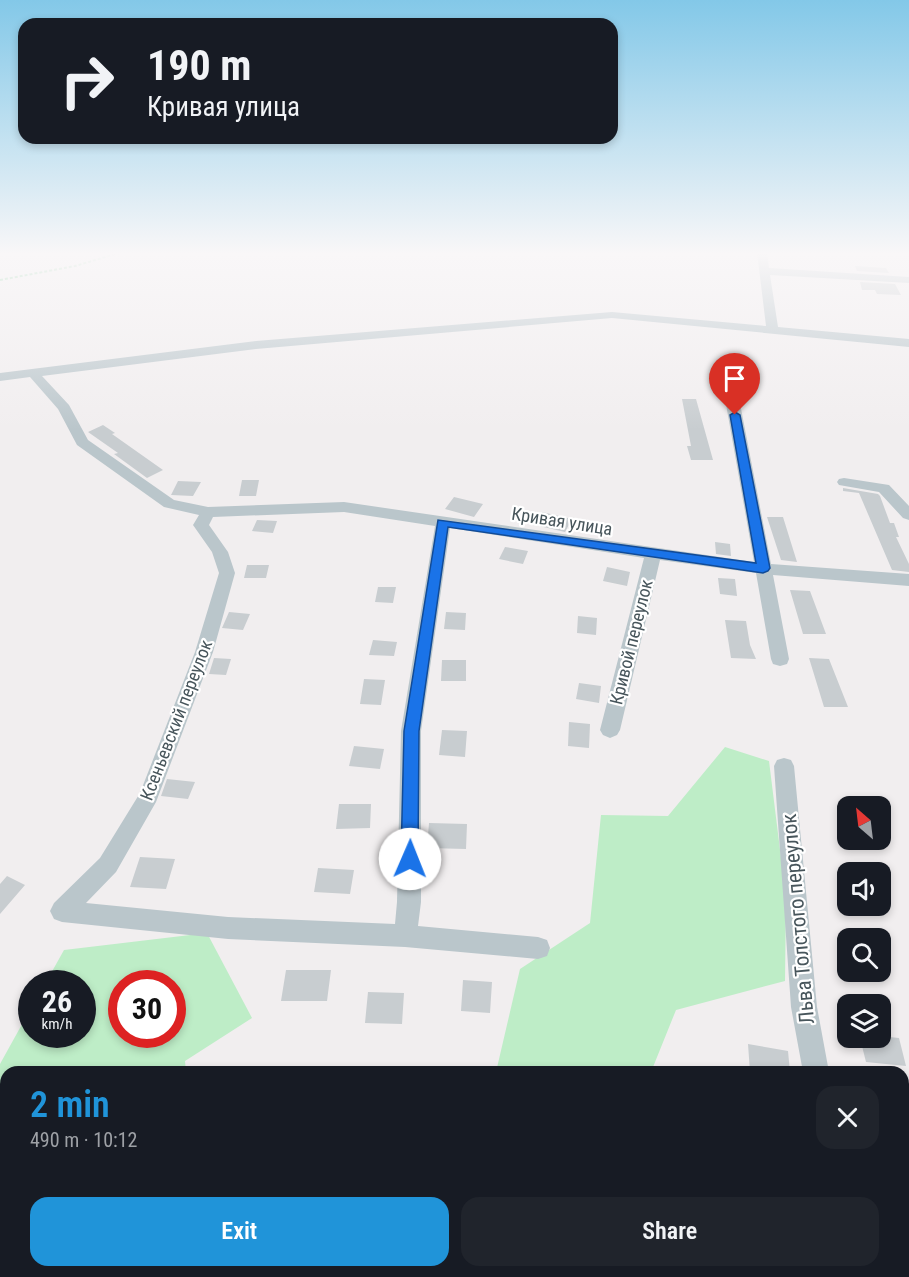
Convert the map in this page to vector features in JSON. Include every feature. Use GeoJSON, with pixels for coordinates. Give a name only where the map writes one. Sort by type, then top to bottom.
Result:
{"type":"FeatureCollection","features":[{"type":"Feature","properties":{"kind":"street"},"geometry":{"type":"LineString","coordinates":[[769,312],[772,329]]}},
{"type":"Feature","properties":{"kind":"street"},"geometry":{"type":"LineString","coordinates":[[0,377],[256,345],[612,315],[909,343]]}},
{"type":"Feature","properties":{"kind":"street","name":"Кривая улица"},"geometry":{"type":"LineString","coordinates":[[33,373],[64,408],[82,442],[169,504],[208,512],[344,507],[653,554],[763,568],[909,580]]}},
{"type":"Feature","properties":{"kind":"street"},"geometry":{"type":"LineString","coordinates":[[731,393],[780,659]]}},
{"type":"Feature","properties":{"kind":"street"},"geometry":{"type":"LineString","coordinates":[[844,482],[884,488],[909,515]]}},
{"type":"Feature","properties":{"kind":"street","name":"Ксеньевский переулок"},"geometry":{"type":"LineString","coordinates":[[208,512],[201,525],[220,552],[227,573],[204,652],[149,796],[108,865],[62,911],[228,928],[405,936]]}},
{"type":"Feature","properties":{"kind":"street"},"geometry":{"type":"LineString","coordinates":[[442,522],[411,731],[409,902],[405,936],[538,948]]}},
{"type":"Feature","properties":{"kind":"street","name":"Кривой переулок"},"geometry":{"type":"LineString","coordinates":[[610,730],[653,554]]}},
{"type":"Feature","properties":{"kind":"street","name":"Льва Толстого переулок"},"geometry":{"type":"LineString","coordinates":[[784,766],[804,1007],[815,1066]]}},
{"type":"Feature","properties":{"kind":"green space"},"geometry":{"type":"Polygon","coordinates":[[[725,747],[769,761],[786,898],[785,981],[676,1010],[653,1066],[497,1066],[520,969],[590,923],[601,815],[668,816],[725,747]]]}},
{"type":"Feature","properties":{"kind":"green space"},"geometry":{"type":"Polygon","coordinates":[[[207,933],[252,1018],[185,1061],[185,1066],[0,1066],[18,1031],[18,1048],[96,1048],[96,970],[53,970],[64,950],[207,933]]]}},
{"type":"Feature","properties":{"kind":"building"},"geometry":{"type":"Polygon","coordinates":[[[682,399],[696,399],[713,460],[691,460],[687,446],[691,446],[682,399]]]}},
{"type":"Feature","properties":{"kind":"building"},"geometry":{"type":"Polygon","coordinates":[[[103,425],[115,433],[112,434],[163,470],[147,478],[114,454],[118,453],[88,432],[103,425]]]}},
{"type":"Feature","properties":{"kind":"building"},"geometry":{"type":"Polygon","coordinates":[[[242,480],[259,480],[256,496],[239,496],[242,480]]]}},
{"type":"Feature","properties":{"kind":"building"},"geometry":{"type":"Polygon","coordinates":[[[178,481],[201,482],[193,496],[171,495],[178,481]]]}},
{"type":"Feature","properties":{"kind":"building"},"geometry":{"type":"Polygon","coordinates":[[[843,488],[880,496],[890,523],[894,523],[899,537],[896,537],[909,564],[909,572],[892,570],[859,493],[843,491],[843,488]]]}},
{"type":"Feature","properties":{"kind":"building"},"geometry":{"type":"Polygon","coordinates":[[[454,497],[483,504],[474,517],[445,509],[454,497]]]}},
{"type":"Feature","properties":{"kind":"building"},"geometry":{"type":"Polygon","coordinates":[[[542,512],[572,519],[565,532],[535,525],[542,512]]]}},
{"type":"Feature","properties":{"kind":"building"},"geometry":{"type":"Polygon","coordinates":[[[767,517],[783,517],[797,562],[781,560],[767,517]]]}},
{"type":"Feature","properties":{"kind":"building"},"geometry":{"type":"Polygon","coordinates":[[[257,520],[277,521],[273,533],[252,531],[257,520]]]}},
{"type":"Feature","properties":{"kind":"building"},"geometry":{"type":"Polygon","coordinates":[[[715,542],[730,544],[731,556],[716,554],[715,542]]]}},
{"type":"Feature","properties":{"kind":"building"},"geometry":{"type":"Polygon","coordinates":[[[505,547],[528,551],[523,564],[499,559],[505,547]]]}},
{"type":"Feature","properties":{"kind":"building"},"geometry":{"type":"Polygon","coordinates":[[[247,565],[269,565],[266,578],[244,578],[247,565]]]}},
{"type":"Feature","properties":{"kind":"building"},"geometry":{"type":"Polygon","coordinates":[[[607,567],[630,572],[627,586],[603,581],[607,567]]]}},
{"type":"Feature","properties":{"kind":"building"},"geometry":{"type":"Polygon","coordinates":[[[718,578],[735,579],[737,596],[720,594],[718,578]]]}},
{"type":"Feature","properties":{"kind":"building"},"geometry":{"type":"Polygon","coordinates":[[[378,587],[396,587],[393,603],[375,602],[378,587]]]}},
{"type":"Feature","properties":{"kind":"building"},"geometry":{"type":"Polygon","coordinates":[[[790,590],[810,591],[826,634],[803,634],[790,590]]]}},
{"type":"Feature","properties":{"kind":"building"},"geometry":{"type":"Polygon","coordinates":[[[229,612],[250,614],[243,630],[222,628],[229,612]]]}},
{"type":"Feature","properties":{"kind":"building"},"geometry":{"type":"Polygon","coordinates":[[[446,612],[466,613],[465,630],[444,629],[446,612]]]}},
{"type":"Feature","properties":{"kind":"building"},"geometry":{"type":"Polygon","coordinates":[[[578,616],[597,618],[596,635],[577,633],[578,616]]]}},
{"type":"Feature","properties":{"kind":"building"},"geometry":{"type":"Polygon","coordinates":[[[725,620],[746,621],[750,645],[756,659],[731,658],[725,620]]]}},
{"type":"Feature","properties":{"kind":"building"},"geometry":{"type":"Polygon","coordinates":[[[373,640],[397,642],[394,656],[369,655],[373,640]]]}},
{"type":"Feature","properties":{"kind":"building"},"geometry":{"type":"Polygon","coordinates":[[[214,658],[231,659],[226,675],[209,674],[214,658]]]}},
{"type":"Feature","properties":{"kind":"building"},"geometry":{"type":"Polygon","coordinates":[[[809,658],[829,659],[848,707],[824,707],[809,658]]]}},
{"type":"Feature","properties":{"kind":"building"},"geometry":{"type":"Polygon","coordinates":[[[442,660],[466,660],[466,681],[441,681],[442,660]]]}},
{"type":"Feature","properties":{"kind":"building"},"geometry":{"type":"Polygon","coordinates":[[[364,679],[385,680],[381,705],[360,704],[364,679]]]}},
{"type":"Feature","properties":{"kind":"building"},"geometry":{"type":"Polygon","coordinates":[[[579,683],[601,686],[599,703],[576,699],[579,683]]]}},
{"type":"Feature","properties":{"kind":"building"},"geometry":{"type":"Polygon","coordinates":[[[569,722],[590,724],[589,748],[568,746],[569,722]]]}},
{"type":"Feature","properties":{"kind":"building"},"geometry":{"type":"Polygon","coordinates":[[[442,730],[467,731],[465,757],[439,755],[442,730]]]}},
{"type":"Feature","properties":{"kind":"building"},"geometry":{"type":"Polygon","coordinates":[[[354,746],[384,749],[380,769],[349,766],[354,746]]]}},
{"type":"Feature","properties":{"kind":"building"},"geometry":{"type":"Polygon","coordinates":[[[167,779],[195,782],[188,799],[161,796],[167,779]]]}},
{"type":"Feature","properties":{"kind":"building"},"geometry":{"type":"Polygon","coordinates":[[[339,804],[371,804],[370,828],[336,829],[339,804]]]}},
{"type":"Feature","properties":{"kind":"building"},"geometry":{"type":"Polygon","coordinates":[[[429,823],[467,824],[466,849],[427,848],[429,823]]]}},
{"type":"Feature","properties":{"kind":"building"},"geometry":{"type":"Polygon","coordinates":[[[140,857],[175,859],[166,889],[130,887],[140,857]]]}},
{"type":"Feature","properties":{"kind":"building"},"geometry":{"type":"Polygon","coordinates":[[[318,868],[354,870],[350,894],[314,892],[318,868]]]}},
{"type":"Feature","properties":{"kind":"building"},"geometry":{"type":"Polygon","coordinates":[[[7,876],[25,885],[0,914],[0,884],[7,876]]]}},
{"type":"Feature","properties":{"kind":"building"},"geometry":{"type":"Polygon","coordinates":[[[286,970],[331,970],[327,1001],[281,1001],[286,970]]]}},
{"type":"Feature","properties":{"kind":"building"},"geometry":{"type":"Polygon","coordinates":[[[463,980],[492,982],[490,1013],[461,1011],[463,980]]]}},
{"type":"Feature","properties":{"kind":"building"},"geometry":{"type":"Polygon","coordinates":[[[368,992],[404,993],[402,1024],[365,1023],[368,992]]]}},
{"type":"Feature","properties":{"kind":"building"},"geometry":{"type":"Polygon","coordinates":[[[891,1037],[899,1038],[906,1066],[866,1062],[862,1048],[891,1048],[891,1037]]]}},
{"type":"Feature","properties":{"kind":"building"},"geometry":{"type":"Polygon","coordinates":[[[748,1044],[788,1051],[789,1066],[750,1066],[748,1044]]]}},
{"type":"Feature","properties":{"kind":"route"},"geometry":{"type":"LineString","coordinates":[[410,859],[411,731],[442,522],[763,568],[735,415]]}}]}
